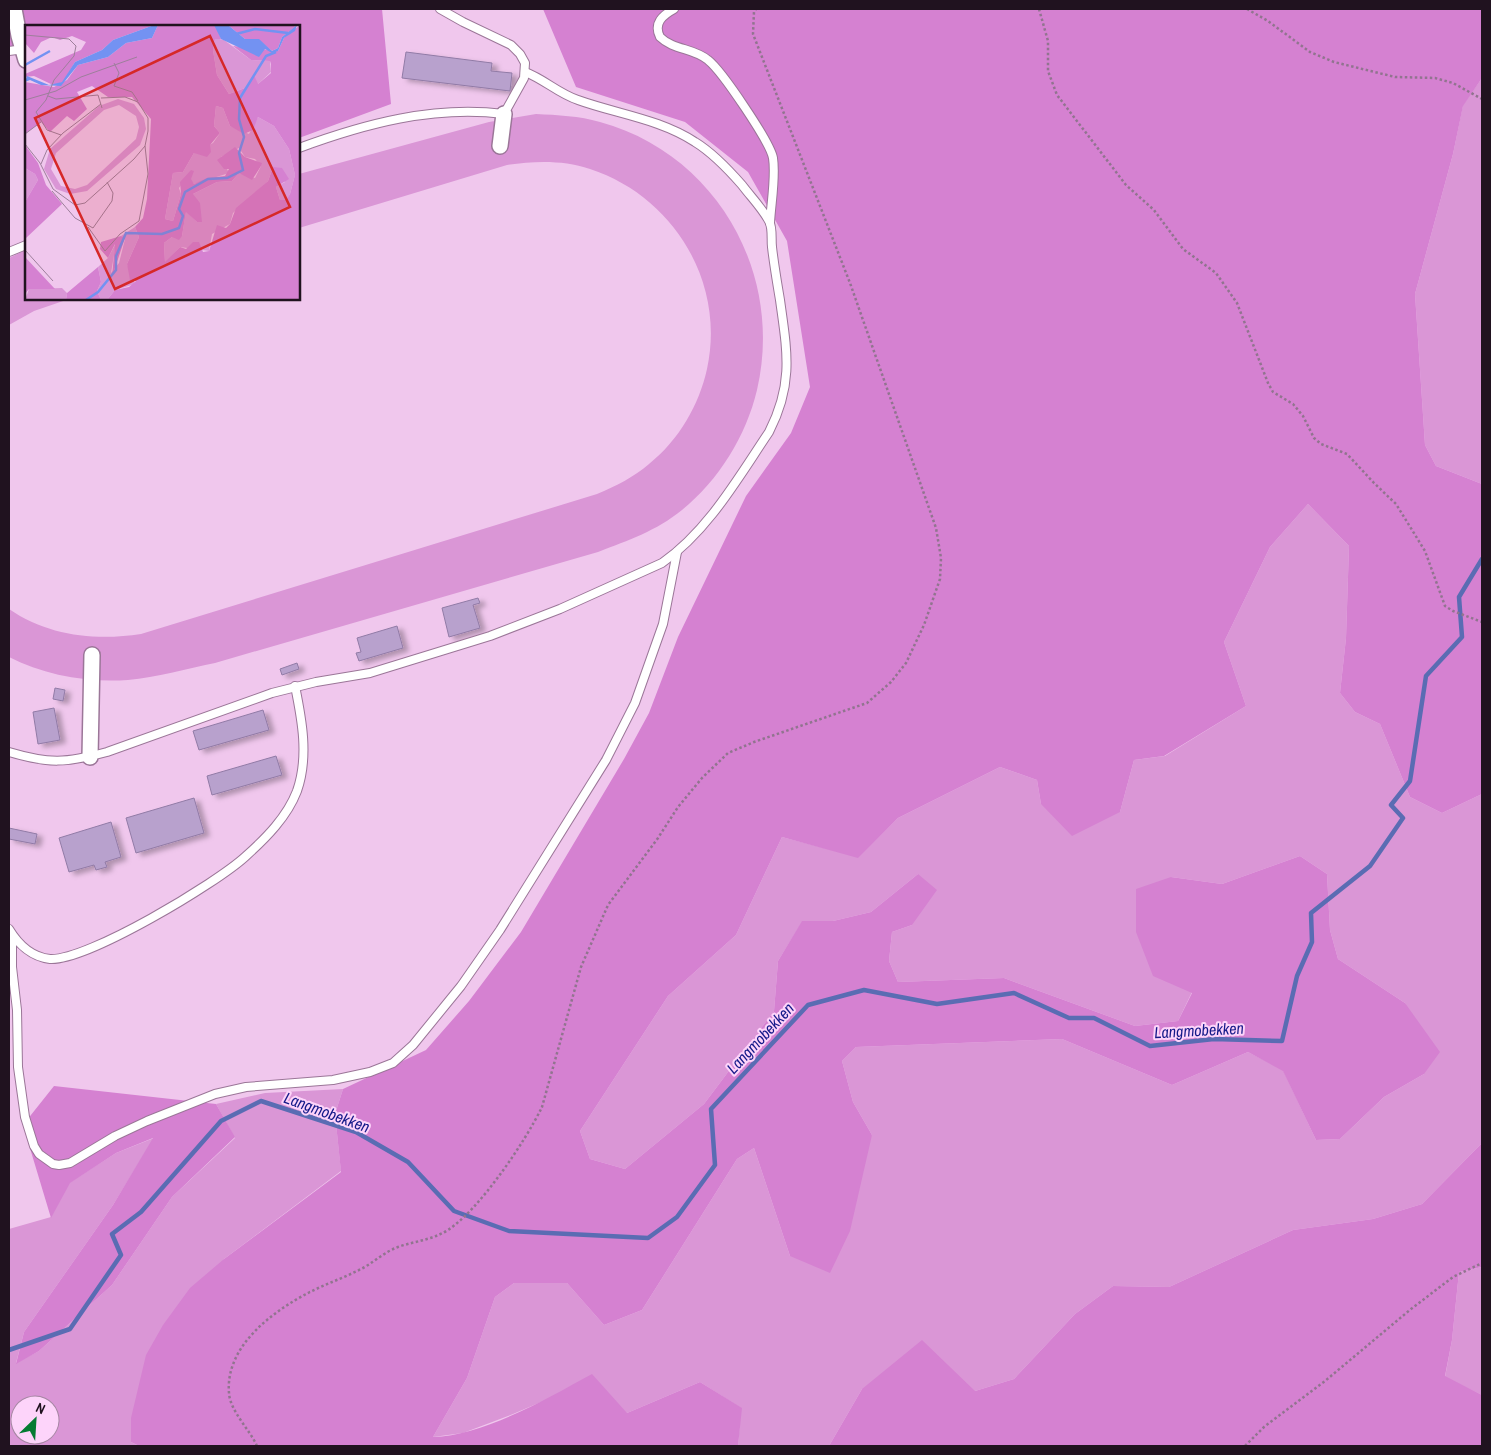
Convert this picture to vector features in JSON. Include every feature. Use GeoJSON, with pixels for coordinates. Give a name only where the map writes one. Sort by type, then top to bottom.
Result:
{"type":"FeatureCollection","features":[{"type":"Feature","properties":{"kind":"street"},"geometry":{"type":"LineString","coordinates":[[14,9],[20,53]]}},
{"type":"Feature","properties":{"kind":"street"},"geometry":{"type":"LineString","coordinates":[[500,146],[504,114]]}},
{"type":"Feature","properties":{"kind":"street"},"geometry":{"type":"LineString","coordinates":[[90,757],[92,655]]}},
{"type":"Feature","properties":{"kind":"lane"},"geometry":{"type":"LineString","coordinates":[[300,148],[402,117],[473,112],[504,114],[522,84],[525,72],[523,58],[511,45],[440,9]]}},
{"type":"Feature","properties":{"kind":"lane"},"geometry":{"type":"LineString","coordinates":[[9,752],[47,761],[69,761],[90,757],[121,748],[241,703],[295,686],[370,673],[490,636],[560,609],[650,569],[676,552],[700,530],[769,432],[782,405],[786,385],[787,359],[770,223],[774,168],[770,149],[737,97],[708,60],[700,55],[673,46],[660,37],[657,27],[660,20],[665,14],[674,9]]}},
{"type":"Feature","properties":{"kind":"lane"},"geometry":{"type":"LineString","coordinates":[[525,72],[538,77],[561,92],[578,100],[658,124],[695,142],[721,162],[734,176],[770,223]]}},
{"type":"Feature","properties":{"kind":"lane"},"geometry":{"type":"LineString","coordinates":[[9,252],[25,245]]}},
{"type":"Feature","properties":{"kind":"lane"},"geometry":{"type":"LineString","coordinates":[[10,932],[18,1067],[25,1117],[34,1146],[39,1154],[53,1164],[70,1163],[123,1132],[178,1108],[222,1092],[255,1085],[333,1080],[370,1072],[392,1063],[413,1045],[461,986],[500,930],[606,760],[635,703],[663,624],[676,552]]}},
{"type":"Feature","properties":{"kind":"lane"},"geometry":{"type":"LineString","coordinates":[[10,932],[20,944],[35,955],[50,958],[71,956],[153,917],[210,883],[245,857],[281,820],[294,798],[300,781],[303,734],[295,686]]}},
{"type":"Feature","properties":{"kind":"path"},"geometry":{"type":"LineString","coordinates":[[1039,9],[1048,41],[1048,71],[1057,95],[1126,185],[1154,210],[1183,249],[1216,273],[1237,303],[1273,392],[1293,404],[1303,416],[1314,438],[1321,444],[1347,454],[1396,504],[1425,551],[1445,606],[1482,622]]}},
{"type":"Feature","properties":{"kind":"path"},"geometry":{"type":"LineString","coordinates":[[1248,9],[1268,21],[1310,52],[1334,62],[1394,76],[1435,78],[1454,83],[1482,99]]}},
{"type":"Feature","properties":{"kind":"path"},"geometry":{"type":"LineString","coordinates":[[257,1446],[236,1411],[229,1395],[230,1376],[241,1348],[281,1308],[310,1292],[359,1270],[397,1248],[446,1231],[461,1220],[494,1182],[534,1122],[542,1106],[581,967],[595,931],[608,905],[658,838],[678,807],[702,778],[728,754],[754,742],[867,702],[891,682],[906,663],[924,625],[937,588],[942,558],[936,528],[850,283],[752,34],[754,10]]}},
{"type":"Feature","properties":{"kind":"path"},"geometry":{"type":"LineString","coordinates":[[1244,1446],[1264,1427],[1325,1381],[1411,1309],[1453,1277],[1482,1263]]}},
{"type":"Feature","properties":{"kind":"shaded area"},"geometry":{"type":"Polygon","coordinates":[[[9,9],[382,9],[391,104],[300,138],[300,25],[25,25],[25,48],[9,49],[9,9]]]}},
{"type":"Feature","properties":{"kind":"shaded area"},"geometry":{"type":"Polygon","coordinates":[[[543,9],[1482,9],[1482,78],[1463,106],[1453,154],[1415,294],[1425,445],[1436,466],[1482,484],[1482,794],[1442,813],[1410,797],[1380,724],[1355,712],[1340,693],[1346,638],[1349,546],[1308,504],[1270,547],[1224,642],[1246,706],[1164,756],[1134,760],[1120,812],[1072,836],[1041,804],[1037,780],[1000,767],[898,818],[858,858],[782,837],[736,935],[668,996],[580,1131],[590,1159],[625,1169],[704,1104],[774,1011],[778,961],[802,921],[833,921],[871,912],[918,874],[937,890],[912,925],[892,932],[889,961],[898,982],[1004,978],[1135,1026],[1178,1021],[1192,993],[1153,976],[1136,932],[1136,889],[1171,877],[1222,884],[1300,856],[1327,874],[1330,930],[1338,959],[1405,1003],[1440,1052],[1424,1074],[1384,1097],[1340,1139],[1316,1140],[1283,1071],[1248,1052],[1172,1085],[1062,1039],[856,1047],[842,1061],[853,1102],[872,1135],[850,1231],[830,1273],[790,1256],[754,1148],[737,1159],[642,1310],[604,1325],[567,1283],[514,1283],[495,1297],[467,1378],[433,1437],[452,1435],[494,1423],[536,1404],[592,1374],[627,1413],[700,1382],[742,1408],[738,1446],[139,1446],[131,1442],[131,1418],[146,1355],[163,1325],[190,1288],[224,1259],[341,1172],[335,1114],[343,1089],[426,1050],[469,1001],[521,932],[624,759],[649,713],[678,637],[746,496],[791,433],[810,387],[787,241],[748,172],[685,122],[576,87],[543,9]]]}},
{"type":"Feature","properties":{"kind":"shaded area"},"geometry":{"type":"Polygon","coordinates":[[[1482,78],[1482,484],[1436,466],[1425,445],[1415,294],[1453,154],[1463,105],[1482,78]]]}},
{"type":"Feature","properties":{"kind":"shaded area"},"geometry":{"type":"Polygon","coordinates":[[[536,114],[560,115],[600,122],[641,138],[678,161],[708,190],[733,224],[750,263],[760,304],[763,346],[757,390],[746,424],[729,456],[708,485],[672,517],[631,539],[598,552],[215,663],[139,679],[113,681],[82,679],[51,673],[9,657],[9,609],[24,618],[56,631],[107,637],[141,634],[597,494],[643,469],[670,444],[693,409],[707,369],[711,337],[708,305],[700,275],[687,247],[669,221],[646,199],[620,182],[590,169],[570,164],[538,162],[507,165],[300,228],[300,174],[489,122],[536,114]]]}},
{"type":"Feature","properties":{"kind":"shaded area"},"geometry":{"type":"Polygon","coordinates":[[[25,250],[25,300],[66,300],[34,311],[9,325],[9,258],[25,250]]]}},
{"type":"Feature","properties":{"kind":"shaded area"},"geometry":{"type":"Polygon","coordinates":[[[1308,504],[1349,546],[1346,638],[1340,693],[1355,712],[1380,724],[1410,797],[1442,813],[1482,794],[1482,1143],[1422,1204],[1373,1219],[1293,1230],[1169,1287],[1113,1286],[1075,1314],[1014,1379],[975,1391],[862,1389],[829,1446],[738,1446],[741,1408],[700,1382],[627,1413],[541,1402],[463,1433],[433,1437],[467,1378],[495,1297],[514,1283],[567,1283],[604,1325],[642,1310],[737,1159],[754,1148],[790,1256],[872,1135],[853,1102],[842,1061],[856,1047],[1062,1039],[1172,1085],[1248,1052],[1283,1070],[1316,1140],[1340,1139],[1384,1097],[1424,1074],[1405,1003],[1338,959],[1330,930],[1327,874],[1300,856],[1222,884],[1171,877],[1192,992],[1178,1021],[1135,1026],[1004,978],[898,982],[889,961],[892,932],[912,925],[918,874],[871,912],[833,921],[802,922],[778,961],[774,1011],[704,1104],[625,1169],[590,1159],[580,1131],[668,996],[736,935],[782,837],[858,857],[898,818],[1000,767],[1037,780],[1041,804],[1120,812],[1134,760],[1165,756],[1246,706],[1224,642],[1270,547],[1308,504]]]}},
{"type":"Feature","properties":{"kind":"shaded area"},"geometry":{"type":"Polygon","coordinates":[[[54,1086],[216,1104],[235,1137],[172,1197],[112,1285],[39,1351],[16,1364],[24,1332],[113,1205],[153,1138],[116,1153],[70,1183],[51,1218],[23,1125],[54,1086]]]}},
{"type":"Feature","properties":{"kind":"shaded area"},"geometry":{"type":"Polygon","coordinates":[[[343,1089],[335,1114],[341,1171],[224,1259],[131,1442],[139,1446],[9,1446],[9,1229],[51,1217],[69,1183],[116,1153],[154,1138],[113,1205],[24,1332],[16,1363],[39,1351],[112,1285],[172,1197],[235,1138],[216,1104],[265,1093],[343,1089]]]}},
{"type":"Feature","properties":{"kind":"shaded area"},"geometry":{"type":"Polygon","coordinates":[[[1482,1143],[1482,1267],[1459,1272],[1452,1340],[1445,1376],[1482,1395],[1482,1446],[829,1446],[862,1389],[922,1340],[975,1391],[1014,1379],[1075,1314],[1113,1286],[1169,1287],[1293,1230],[1373,1219],[1422,1204],[1482,1143]]]}},
{"type":"Feature","properties":{"kind":"shaded area"},"geometry":{"type":"Polygon","coordinates":[[[1482,1267],[1482,1395],[1445,1377],[1452,1340],[1459,1272],[1482,1267]]]}},
{"type":"Feature","properties":{"kind":"building"},"geometry":{"type":"Polygon","coordinates":[[[406,52],[492,63],[491,71],[512,73],[510,91],[402,78],[406,52]]]}},
{"type":"Feature","properties":{"kind":"building"},"geometry":{"type":"Polygon","coordinates":[[[478,598],[480,603],[473,605],[480,628],[449,637],[442,608],[478,598]]]}},
{"type":"Feature","properties":{"kind":"building"},"geometry":{"type":"Polygon","coordinates":[[[397,626],[403,648],[359,661],[356,653],[361,652],[357,638],[397,626]]]}},
{"type":"Feature","properties":{"kind":"building"},"geometry":{"type":"Polygon","coordinates":[[[297,663],[299,669],[282,675],[280,669],[297,663]]]}},
{"type":"Feature","properties":{"kind":"building"},"geometry":{"type":"Polygon","coordinates":[[[55,688],[65,690],[63,701],[53,699],[55,688]]]}},
{"type":"Feature","properties":{"kind":"building"},"geometry":{"type":"Polygon","coordinates":[[[54,708],[60,740],[38,744],[33,712],[54,708]]]}},
{"type":"Feature","properties":{"kind":"building"},"geometry":{"type":"Polygon","coordinates":[[[263,710],[269,730],[199,750],[193,731],[263,710]]]}},
{"type":"Feature","properties":{"kind":"building"},"geometry":{"type":"Polygon","coordinates":[[[276,756],[282,775],[212,795],[207,776],[276,756]]]}},
{"type":"Feature","properties":{"kind":"building"},"geometry":{"type":"Polygon","coordinates":[[[194,798],[204,833],[136,853],[126,818],[194,798]]]}},
{"type":"Feature","properties":{"kind":"building"},"geometry":{"type":"Polygon","coordinates":[[[111,822],[121,857],[105,862],[107,867],[96,870],[94,865],[69,872],[59,838],[111,822]]]}},
{"type":"Feature","properties":{"kind":"building"},"geometry":{"type":"Polygon","coordinates":[[[9,828],[37,834],[35,844],[9,839],[9,828]]]}},
{"type":"Feature","properties":{"kind":"waterway","name":"Langmobekken"},"geometry":{"type":"LineString","coordinates":[[9,1350],[70,1329],[121,1255],[112,1234],[141,1212],[221,1121],[261,1101],[356,1132],[408,1162],[454,1211],[509,1231],[648,1238],[677,1217],[715,1165],[711,1109],[808,1005],[864,990],[937,1004],[1014,993],[1069,1018],[1094,1018],[1150,1046],[1214,1039],[1282,1041],[1297,976],[1312,942],[1311,913],[1370,866],[1403,818],[1391,805],[1410,781],[1426,676],[1462,637],[1459,597],[1482,559]]}}]}
